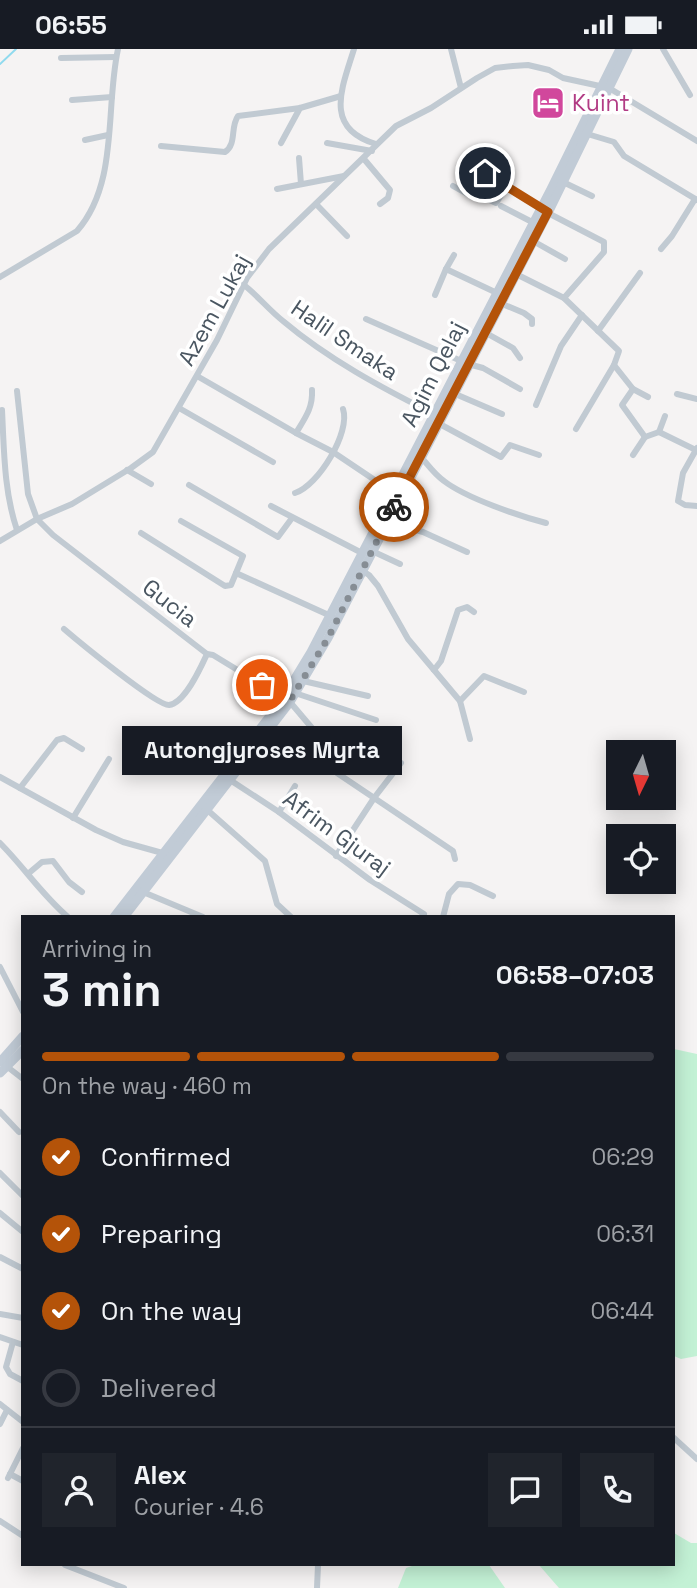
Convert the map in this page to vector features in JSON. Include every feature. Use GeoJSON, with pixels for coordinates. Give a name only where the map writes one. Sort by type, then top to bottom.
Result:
{"type":"FeatureCollection","features":[{"type":"Feature","properties":{"kind":"main road"},"geometry":{"type":"LineString","coordinates":[[606,87],[621,49]]}},
{"type":"Feature","properties":{"kind":"main road"},"geometry":{"type":"LineString","coordinates":[[606,87],[628,49]]}},
{"type":"Feature","properties":{"kind":"main road","name":"Agim Qelaj"},"geometry":{"type":"LineString","coordinates":[[435,419],[453,393],[497,293],[533,241],[554,191],[606,87]]}},
{"type":"Feature","properties":{"kind":"main road","name":"Agim Qelaj"},"geometry":{"type":"LineString","coordinates":[[554,191],[563,182],[583,133]]}},
{"type":"Feature","properties":{"kind":"main road","name":"Agim Qelaj"},"geometry":{"type":"LineString","coordinates":[[120,915],[289,698],[342,602],[465,363],[486,333],[534,223],[545,210]]}},
{"type":"Feature","properties":{"kind":"main road","name":"Agim Qelaj"},"geometry":{"type":"LineString","coordinates":[[120,915],[143,892],[167,855]]}},
{"type":"Feature","properties":{"kind":"main road"},"geometry":{"type":"LineString","coordinates":[[2,1066],[21,1039]]}},
{"type":"Feature","properties":{"kind":"main road"},"geometry":{"type":"LineString","coordinates":[[2,1066],[21,1052]]}},
{"type":"Feature","properties":{"kind":"street"},"geometry":{"type":"LineString","coordinates":[[0,277],[77,231],[86,221],[104,174],[118,49]]}},
{"type":"Feature","properties":{"kind":"street"},"geometry":{"type":"LineString","coordinates":[[354,49],[342,86],[344,120],[357,136],[376,144]]}},
{"type":"Feature","properties":{"kind":"street"},"geometry":{"type":"LineString","coordinates":[[451,49],[461,88]]}},
{"type":"Feature","properties":{"kind":"street"},"geometry":{"type":"LineString","coordinates":[[663,49],[690,95]]}},
{"type":"Feature","properties":{"kind":"street"},"geometry":{"type":"LineString","coordinates":[[61,58],[116,57]]}},
{"type":"Feature","properties":{"kind":"street","name":"Azem Lukaj"},"geometry":{"type":"LineString","coordinates":[[0,541],[37,519],[72,504],[153,452],[255,266],[287,229],[316,205],[396,125],[431,108],[495,68],[528,65],[549,70],[563,78],[606,87],[697,141]]}},
{"type":"Feature","properties":{"kind":"street"},"geometry":{"type":"LineString","coordinates":[[161,146],[225,152],[232,144],[234,124],[238,116],[300,108],[341,96]]}},
{"type":"Feature","properties":{"kind":"street"},"geometry":{"type":"LineString","coordinates":[[72,100],[112,97]]}},
{"type":"Feature","properties":{"kind":"street"},"geometry":{"type":"LineString","coordinates":[[281,143],[300,108]]}},
{"type":"Feature","properties":{"kind":"street"},"geometry":{"type":"LineString","coordinates":[[583,133],[610,140],[624,156],[696,200],[661,249]]}},
{"type":"Feature","properties":{"kind":"street"},"geometry":{"type":"LineString","coordinates":[[85,140],[108,135]]}},
{"type":"Feature","properties":{"kind":"street"},"geometry":{"type":"LineString","coordinates":[[327,143],[372,151]]}},
{"type":"Feature","properties":{"kind":"street"},"geometry":{"type":"LineString","coordinates":[[299,158],[301,184]]}},
{"type":"Feature","properties":{"kind":"street"},"geometry":{"type":"LineString","coordinates":[[364,159],[390,190],[388,198],[380,204]]}},
{"type":"Feature","properties":{"kind":"street"},"geometry":{"type":"LineString","coordinates":[[463,160],[604,242],[604,252],[564,298]]}},
{"type":"Feature","properties":{"kind":"street"},"geometry":{"type":"LineString","coordinates":[[277,189],[346,176]]}},
{"type":"Feature","properties":{"kind":"street"},"geometry":{"type":"LineString","coordinates":[[563,182],[592,197]]}},
{"type":"Feature","properties":{"kind":"street"},"geometry":{"type":"LineString","coordinates":[[453,186],[471,196],[479,195],[496,203],[507,186]]}},
{"type":"Feature","properties":{"kind":"street"},"geometry":{"type":"LineString","coordinates":[[316,205],[347,236]]}},
{"type":"Feature","properties":{"kind":"street"},"geometry":{"type":"LineString","coordinates":[[501,207],[534,223]]}},
{"type":"Feature","properties":{"kind":"street"},"geometry":{"type":"LineString","coordinates":[[533,241],[565,259]]}},
{"type":"Feature","properties":{"kind":"street"},"geometry":{"type":"LineString","coordinates":[[435,295],[454,254]]}},
{"type":"Feature","properties":{"kind":"street"},"geometry":{"type":"LineString","coordinates":[[446,269],[497,293]]}},
{"type":"Feature","properties":{"kind":"street"},"geometry":{"type":"LineString","coordinates":[[512,272],[564,298],[619,351],[614,365],[576,429]]}},
{"type":"Feature","properties":{"kind":"street"},"geometry":{"type":"LineString","coordinates":[[598,331],[640,273]]}},
{"type":"Feature","properties":{"kind":"street","name":"Halil Smaka"},"geometry":{"type":"LineString","coordinates":[[244,285],[283,321],[321,349],[435,419],[501,457],[510,445],[539,455]]}},
{"type":"Feature","properties":{"kind":"street"},"geometry":{"type":"LineString","coordinates":[[500,303],[524,313],[533,324]]}},
{"type":"Feature","properties":{"kind":"street"},"geometry":{"type":"LineString","coordinates":[[536,405],[561,346],[582,315]]}},
{"type":"Feature","properties":{"kind":"street"},"geometry":{"type":"LineString","coordinates":[[366,319],[465,363]]}},
{"type":"Feature","properties":{"kind":"street","name":"Agim Qelaj"},"geometry":{"type":"LineString","coordinates":[[486,333],[513,348],[520,358]]}},
{"type":"Feature","properties":{"kind":"street","name":"Agim Qelaj"},"geometry":{"type":"LineString","coordinates":[[465,363],[483,368],[520,389]]}},
{"type":"Feature","properties":{"kind":"street"},"geometry":{"type":"LineString","coordinates":[[614,365],[633,389],[648,397]]}},
{"type":"Feature","properties":{"kind":"street"},"geometry":{"type":"LineString","coordinates":[[197,376],[333,452],[397,495]]}},
{"type":"Feature","properties":{"kind":"street"},"geometry":{"type":"LineString","coordinates":[[633,389],[622,405],[645,437]]}},
{"type":"Feature","properties":{"kind":"street"},"geometry":{"type":"LineString","coordinates":[[296,433],[310,411],[313,402],[312,390]]}},
{"type":"Feature","properties":{"kind":"street"},"geometry":{"type":"LineString","coordinates":[[17,391],[28,493],[37,519]]}},
{"type":"Feature","properties":{"kind":"street"},"geometry":{"type":"LineString","coordinates":[[453,393],[502,414]]}},
{"type":"Feature","properties":{"kind":"street"},"geometry":{"type":"LineString","coordinates":[[677,394],[697,399]]}},
{"type":"Feature","properties":{"kind":"street"},"geometry":{"type":"LineString","coordinates":[[179,408],[273,462]]}},
{"type":"Feature","properties":{"kind":"street"},"geometry":{"type":"LineString","coordinates":[[295,493],[310,485],[333,452],[343,431],[343,409]]}},
{"type":"Feature","properties":{"kind":"street"},"geometry":{"type":"LineString","coordinates":[[2,410],[8,489],[12,515],[18,530]]}},
{"type":"Feature","properties":{"kind":"street"},"geometry":{"type":"LineString","coordinates":[[659,432],[664,417]]}},
{"type":"Feature","properties":{"kind":"street"},"geometry":{"type":"LineString","coordinates":[[633,456],[645,437],[659,432],[696,449],[683,473],[678,501],[697,506]]}},
{"type":"Feature","properties":{"kind":"street"},"geometry":{"type":"LineString","coordinates":[[417,454],[444,481],[470,496],[525,518],[546,523]]}},
{"type":"Feature","properties":{"kind":"street"},"geometry":{"type":"LineString","coordinates":[[127,470],[150,484]]}},
{"type":"Feature","properties":{"kind":"street"},"geometry":{"type":"LineString","coordinates":[[189,485],[278,537],[292,518]]}},
{"type":"Feature","properties":{"kind":"street"},"geometry":{"type":"LineString","coordinates":[[271,506],[367,552],[400,564]]}},
{"type":"Feature","properties":{"kind":"street","name":"Gucia"},"geometry":{"type":"LineString","coordinates":[[37,519],[53,535],[207,654],[289,698]]}},
{"type":"Feature","properties":{"kind":"street"},"geometry":{"type":"LineString","coordinates":[[384,520],[423,532],[467,552]]}},
{"type":"Feature","properties":{"kind":"street"},"geometry":{"type":"LineString","coordinates":[[141,533],[225,586],[231,585],[243,556],[181,521]]}},
{"type":"Feature","properties":{"kind":"street"},"geometry":{"type":"LineString","coordinates":[[359,568],[378,586],[408,639],[460,701],[470,739]]}},
{"type":"Feature","properties":{"kind":"street"},"geometry":{"type":"LineString","coordinates":[[236,573],[333,617]]}},
{"type":"Feature","properties":{"kind":"street"},"geometry":{"type":"LineString","coordinates":[[434,670],[441,661],[458,610],[467,607],[474,612]]}},
{"type":"Feature","properties":{"kind":"street"},"geometry":{"type":"LineString","coordinates":[[64,629],[130,681],[168,705],[176,702],[187,690],[207,654]]}},
{"type":"Feature","properties":{"kind":"street"},"geometry":{"type":"LineString","coordinates":[[460,701],[484,676],[524,692]]}},
{"type":"Feature","properties":{"kind":"street"},"geometry":{"type":"LineString","coordinates":[[298,680],[368,696]]}},
{"type":"Feature","properties":{"kind":"street"},"geometry":{"type":"LineString","coordinates":[[289,698],[376,720]]}},
{"type":"Feature","properties":{"kind":"street"},"geometry":{"type":"LineString","coordinates":[[289,698],[323,740]]}},
{"type":"Feature","properties":{"kind":"street"},"geometry":{"type":"LineString","coordinates":[[20,788],[57,740],[64,738],[82,749]]}},
{"type":"Feature","properties":{"kind":"street"},"geometry":{"type":"LineString","coordinates":[[73,818],[109,758]]}},
{"type":"Feature","properties":{"kind":"street"},"geometry":{"type":"LineString","coordinates":[[336,856],[373,798],[401,763]]}},
{"type":"Feature","properties":{"kind":"street"},"geometry":{"type":"LineString","coordinates":[[337,773],[453,851],[455,859]]}},
{"type":"Feature","properties":{"kind":"street"},"geometry":{"type":"LineString","coordinates":[[0,777],[73,818],[123,842],[167,855]]}},
{"type":"Feature","properties":{"kind":"street","name":"Afrim Gjuraj"},"geometry":{"type":"LineString","coordinates":[[226,778],[424,914]]}},
{"type":"Feature","properties":{"kind":"street"},"geometry":{"type":"LineString","coordinates":[[279,812],[295,786]]}},
{"type":"Feature","properties":{"kind":"street"},"geometry":{"type":"LineString","coordinates":[[204,807],[265,862],[277,904],[289,915]]}},
{"type":"Feature","properties":{"kind":"street"},"geometry":{"type":"LineString","coordinates":[[0,843],[66,915]]}},
{"type":"Feature","properties":{"kind":"street"},"geometry":{"type":"LineString","coordinates":[[29,873],[42,862],[53,861],[82,892]]}},
{"type":"Feature","properties":{"kind":"street"},"geometry":{"type":"LineString","coordinates":[[444,915],[449,894],[458,884],[470,885],[493,896]]}},
{"type":"Feature","properties":{"kind":"street"},"geometry":{"type":"LineString","coordinates":[[143,892],[198,915]]}},
{"type":"Feature","properties":{"kind":"street"},"geometry":{"type":"LineString","coordinates":[[0,967],[21,1008]]}},
{"type":"Feature","properties":{"kind":"street"},"geometry":{"type":"LineString","coordinates":[[2,1066],[21,1078]]}},
{"type":"Feature","properties":{"kind":"street"},"geometry":{"type":"LineString","coordinates":[[0,1112],[19,1132]]}},
{"type":"Feature","properties":{"kind":"street"},"geometry":{"type":"LineString","coordinates":[[0,1173],[21,1194]]}},
{"type":"Feature","properties":{"kind":"street"},"geometry":{"type":"LineString","coordinates":[[0,1213],[21,1231]]}},
{"type":"Feature","properties":{"kind":"street"},"geometry":{"type":"LineString","coordinates":[[0,1257],[21,1268]]}},
{"type":"Feature","properties":{"kind":"street"},"geometry":{"type":"LineString","coordinates":[[0,1314],[21,1318]]}},
{"type":"Feature","properties":{"kind":"street"},"geometry":{"type":"LineString","coordinates":[[0,1337],[21,1344]]}},
{"type":"Feature","properties":{"kind":"street"},"geometry":{"type":"LineString","coordinates":[[13,1342],[6,1367],[10,1374],[21,1380]]}},
{"type":"Feature","properties":{"kind":"street"},"geometry":{"type":"LineString","coordinates":[[0,1404],[21,1421]]}},
{"type":"Feature","properties":{"kind":"street"},"geometry":{"type":"LineString","coordinates":[[0,1424],[6,1410]]}},
{"type":"Feature","properties":{"kind":"street"},"geometry":{"type":"LineString","coordinates":[[675,1439],[697,1459]]}},
{"type":"Feature","properties":{"kind":"street"},"geometry":{"type":"LineString","coordinates":[[21,1452],[9,1476],[21,1480]]}},
{"type":"Feature","properties":{"kind":"street"},"geometry":{"type":"LineString","coordinates":[[0,1521],[21,1535]]}},
{"type":"Feature","properties":{"kind":"street"},"geometry":{"type":"LineString","coordinates":[[68,1566],[124,1588]]}},
{"type":"Feature","properties":{"kind":"street"},"geometry":{"type":"LineString","coordinates":[[317,1588],[318,1566]]}},
{"type":"Feature","properties":{"kind":"green space"},"geometry":{"type":"Polygon","coordinates":[[[675,1049],[697,1054],[697,1356],[681,1359],[675,1356],[675,1049]]]}},
{"type":"Feature","properties":{"kind":"green space"},"geometry":{"type":"Polygon","coordinates":[[[675,1534],[691,1543],[697,1543],[697,1588],[559,1588],[540,1566],[675,1566],[675,1534]]]}},
{"type":"Feature","properties":{"kind":"green space"},"geometry":{"type":"Polygon","coordinates":[[[490,1566],[505,1588],[398,1588],[406,1568],[490,1566]]]}},
{"type":"Feature","properties":{"kind":"waterway"},"geometry":{"type":"LineString","coordinates":[[0,64],[16,49]]}},
{"type":"Feature","properties":{"kind":"way so far"},"geometry":{"type":"LineString","coordinates":[[262,685],[289,702],[328,638],[394,507]]}},
{"type":"Feature","properties":{"kind":"place","name":"Kuint"},"geometry":{"type":"Point","coordinates":[548,103]}},
{"type":"Feature","properties":{"kind":"place","name":"Autongjyroses Myrta"},"geometry":{"type":"Point","coordinates":[262,685]}},
{"type":"Feature","properties":{"kind":"route"},"geometry":{"type":"LineString","coordinates":[[394,507],[548,212],[485,173]]}}]}
